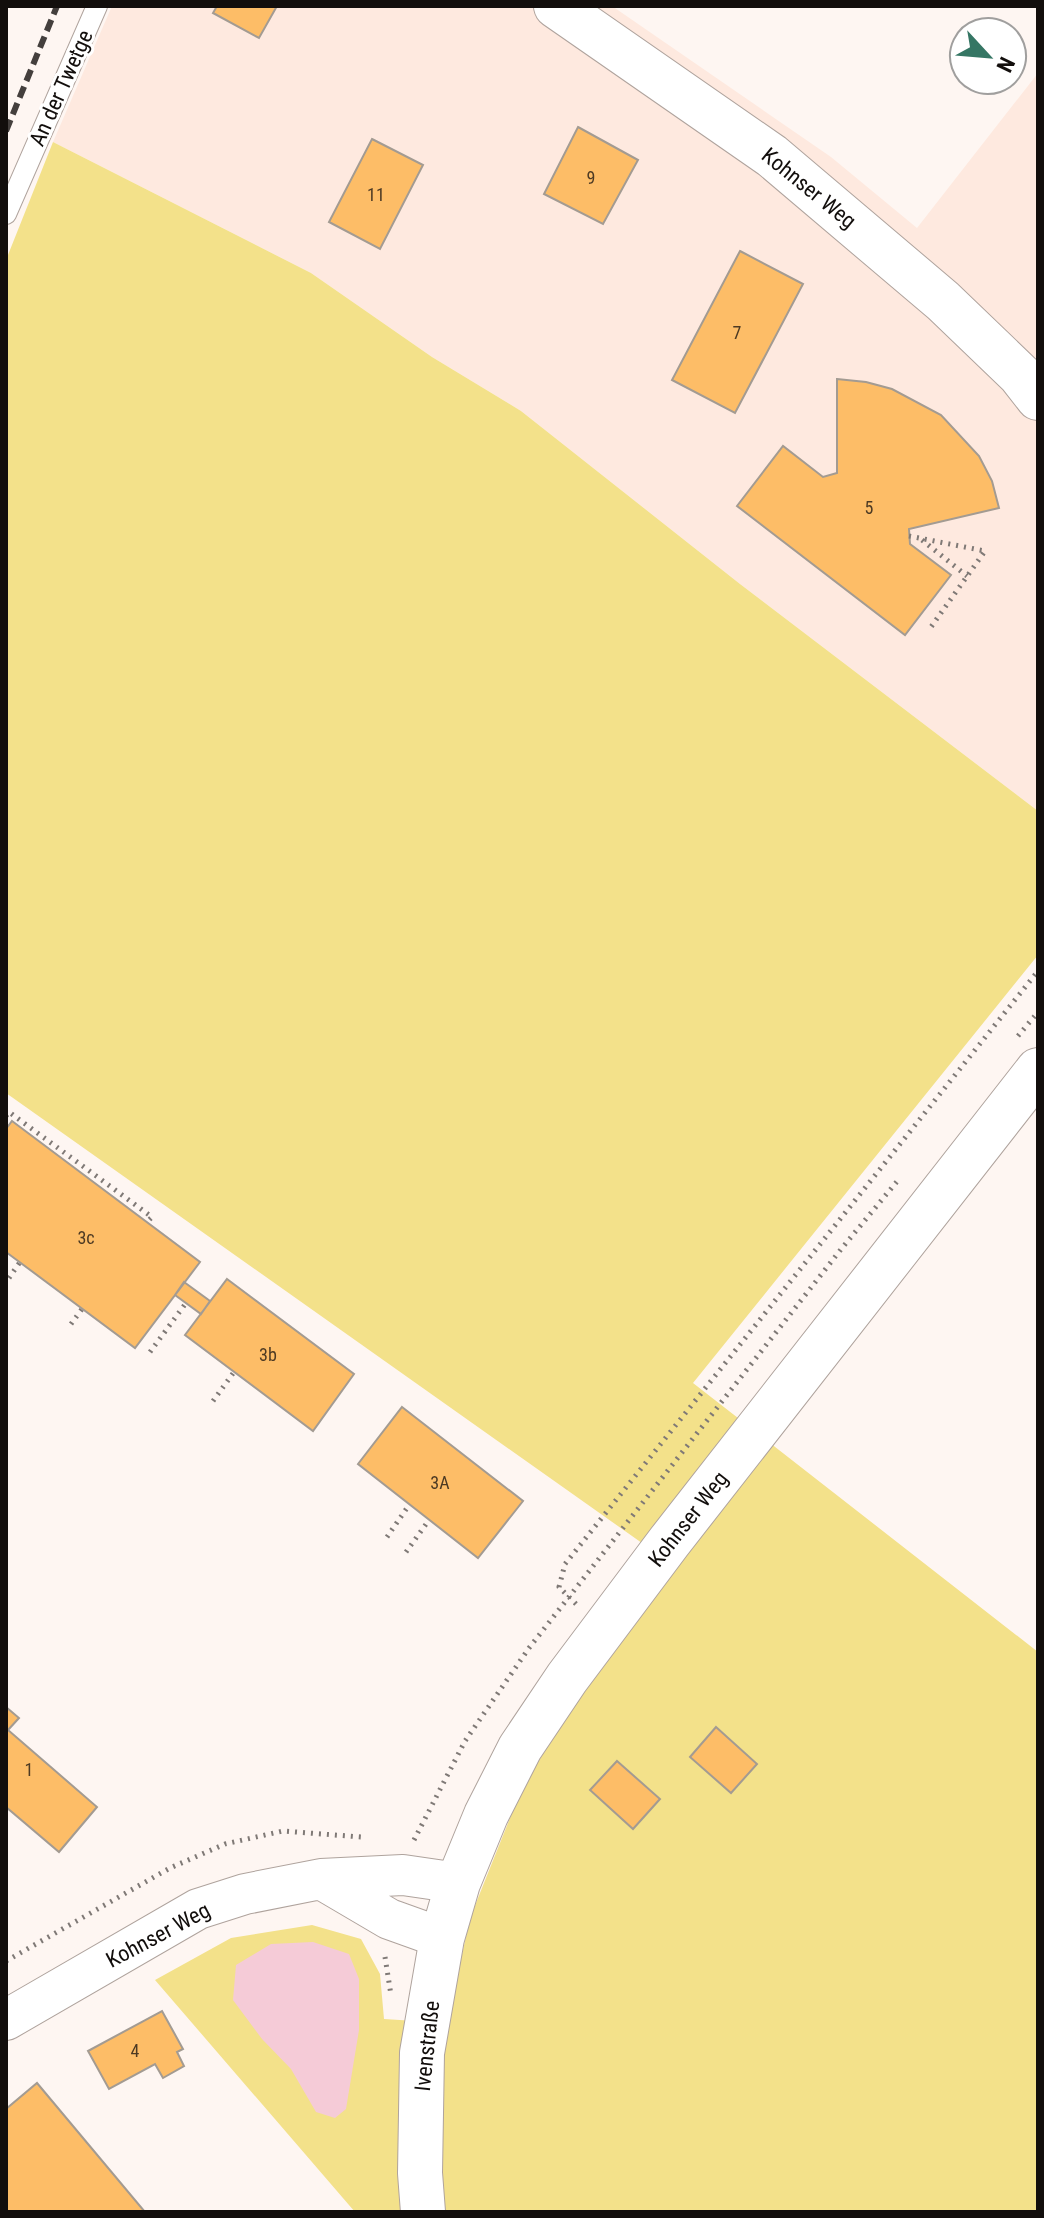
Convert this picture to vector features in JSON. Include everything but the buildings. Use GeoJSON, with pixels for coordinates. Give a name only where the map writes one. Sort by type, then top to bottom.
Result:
{"type":"FeatureCollection","features":[{"type":"Feature","properties":{"kind":"street","name":"Kohnser Weg"},"geometry":{"type":"LineString","coordinates":[[556,6],[772,156],[943,301],[1020,375],[1038,398]]}},
{"type":"Feature","properties":{"kind":"street","name":"Kohnser Weg"},"geometry":{"type":"LineString","coordinates":[[6,2020],[198,1909],[245,1894],[321,1879],[403,1875],[458,1883],[486,1815],[520,1748],[567,1678],[669,1542],[1038,1070]]}},
{"type":"Feature","properties":{"kind":"street"},"geometry":{"type":"LineString","coordinates":[[321,1879],[389,1919],[442,1938]]}},
{"type":"Feature","properties":{"kind":"street","name":"Ivenstraße"},"geometry":{"type":"LineString","coordinates":[[423,2212],[420,2173],[422,2053],[442,1938],[458,1883]]}},
{"type":"Feature","properties":{"kind":"lane","name":"An der Twetge"},"geometry":{"type":"LineString","coordinates":[[6,214],[97,6]]}},
{"type":"Feature","properties":{"kind":"path"},"geometry":{"type":"LineString","coordinates":[[909,536],[985,551],[931,627]]}},
{"type":"Feature","properties":{"kind":"path"},"geometry":{"type":"LineString","coordinates":[[921,540],[967,576]]}},
{"type":"Feature","properties":{"kind":"path"},"geometry":{"type":"LineString","coordinates":[[565,1564],[1038,971]]}},
{"type":"Feature","properties":{"kind":"path"},"geometry":{"type":"LineString","coordinates":[[6,1116],[9,1112],[88,1173],[152,1217],[147,1222]]}},
{"type":"Feature","properties":{"kind":"path"},"geometry":{"type":"LineString","coordinates":[[9,1278],[20,1262]]}},
{"type":"Feature","properties":{"kind":"path"},"geometry":{"type":"LineString","coordinates":[[150,1352],[186,1303]]}},
{"type":"Feature","properties":{"kind":"path"},"geometry":{"type":"LineString","coordinates":[[71,1324],[82,1309]]}},
{"type":"Feature","properties":{"kind":"path"},"geometry":{"type":"LineString","coordinates":[[213,1401],[234,1372]]}},
{"type":"Feature","properties":{"kind":"path"},"geometry":{"type":"LineString","coordinates":[[387,1537],[409,1505]]}},
{"type":"Feature","properties":{"kind":"path"},"geometry":{"type":"LineString","coordinates":[[406,1552],[429,1520]]}},
{"type":"Feature","properties":{"kind":"shaded area"},"geometry":{"type":"Polygon","coordinates":[[[112,6],[612,6],[831,157],[917,228],[1020,96],[1028,96],[1028,86],[1038,73],[1038,811],[740,584],[521,411],[432,357],[311,273],[53,142],[112,6]]]}},
{"type":"Feature","properties":{"kind":"shaded area"},"geometry":{"type":"Polygon","coordinates":[[[53,142],[311,273],[432,357],[521,411],[740,584],[1038,811],[1038,955],[693,1383],[1038,1652],[1038,2212],[355,2212],[155,1980],[231,1938],[312,1925],[361,1939],[380,1974],[384,2019],[447,2023],[470,1918],[522,1788],[576,1700],[673,1565],[6,1093],[6,260],[53,142]]]}},
{"type":"Feature","properties":{"kind":"shaded area"},"geometry":{"type":"Polygon","coordinates":[[[313,1942],[349,1954],[359,1979],[359,2030],[346,2109],[335,2118],[316,2112],[291,2069],[262,2039],[233,2000],[236,1965],[271,1944],[313,1942]]]}},
{"type":"Feature","properties":{"kind":"railway"},"geometry":{"type":"LineString","coordinates":[[6,131],[57,6]]}}]}
